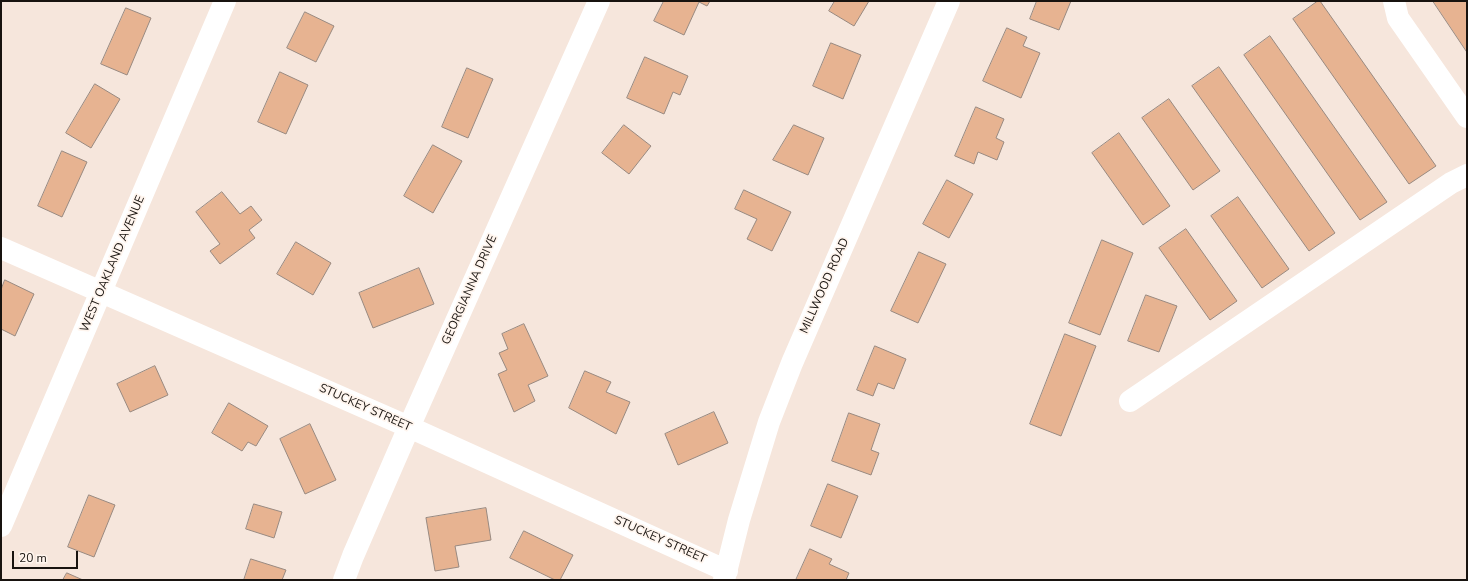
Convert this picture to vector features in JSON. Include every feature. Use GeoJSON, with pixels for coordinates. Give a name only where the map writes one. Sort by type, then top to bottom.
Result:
{"type":"FeatureCollection","features":[{"type":"Feature","properties":{"kind":"street","name":"WEST OAKLAND AVENUE"},"geometry":{"type":"LineString","coordinates":[[1,526],[225,1]]}},
{"type":"Feature","properties":{"kind":"street","name":"GEORGIANNA DRIVE"},"geometry":{"type":"LineString","coordinates":[[344,580],[409,427],[599,1]]}},
{"type":"Feature","properties":{"kind":"street","name":"MILLWOOD ROAD"},"geometry":{"type":"LineString","coordinates":[[725,575],[739,520],[769,422],[792,363],[949,1]]}},
{"type":"Feature","properties":{"kind":"street"},"geometry":{"type":"LineString","coordinates":[[1394,1],[1398,18],[1467,117]]}},
{"type":"Feature","properties":{"kind":"street"},"geometry":{"type":"LineString","coordinates":[[1130,402],[1451,183],[1467,175]]}},
{"type":"Feature","properties":{"kind":"street","name":"STUCKEY STREET"},"geometry":{"type":"LineString","coordinates":[[1,248],[409,427],[725,575]]}},
{"type":"Feature","properties":{"kind":"building"},"geometry":{"type":"Polygon","coordinates":[[[664,1],[710,1],[707,6],[699,2],[684,35],[654,21],[664,1]]]}},
{"type":"Feature","properties":{"kind":"building"},"geometry":{"type":"Polygon","coordinates":[[[835,1],[869,1],[854,26],[829,11],[835,1]]]}},
{"type":"Feature","properties":{"kind":"building"},"geometry":{"type":"Polygon","coordinates":[[[1037,1],[1071,1],[1059,30],[1030,19],[1037,1]]]}},
{"type":"Feature","properties":{"kind":"building"},"geometry":{"type":"Polygon","coordinates":[[[1320,1],[1436,166],[1409,184],[1293,19],[1320,1]]]}},
{"type":"Feature","properties":{"kind":"building"},"geometry":{"type":"Polygon","coordinates":[[[1433,1],[1467,1],[1467,52],[1433,1]]]}},
{"type":"Feature","properties":{"kind":"building"},"geometry":{"type":"Polygon","coordinates":[[[126,8],[151,18],[127,75],[101,64],[126,8]]]}},
{"type":"Feature","properties":{"kind":"building"},"geometry":{"type":"Polygon","coordinates":[[[305,12],[334,26],[316,62],[287,48],[305,12]]]}},
{"type":"Feature","properties":{"kind":"building"},"geometry":{"type":"Polygon","coordinates":[[[1007,28],[1027,37],[1023,46],[1040,53],[1021,98],[983,81],[1007,28]]]}},
{"type":"Feature","properties":{"kind":"building"},"geometry":{"type":"Polygon","coordinates":[[[1270,36],[1387,202],[1360,220],[1244,55],[1270,36]]]}},
{"type":"Feature","properties":{"kind":"building"},"geometry":{"type":"Polygon","coordinates":[[[831,43],[861,55],[843,99],[813,86],[831,43]]]}},
{"type":"Feature","properties":{"kind":"building"},"geometry":{"type":"Polygon","coordinates":[[[645,57],[688,76],[680,95],[673,92],[664,114],[627,98],[645,57]]]}},
{"type":"Feature","properties":{"kind":"building"},"geometry":{"type":"Polygon","coordinates":[[[1219,67],[1335,233],[1309,251],[1192,86],[1219,67]]]}},
{"type":"Feature","properties":{"kind":"building"},"geometry":{"type":"Polygon","coordinates":[[[467,68],[493,79],[468,138],[442,127],[467,68]]]}},
{"type":"Feature","properties":{"kind":"building"},"geometry":{"type":"Polygon","coordinates":[[[280,72],[308,85],[286,134],[258,122],[280,72]]]}},
{"type":"Feature","properties":{"kind":"building"},"geometry":{"type":"Polygon","coordinates":[[[95,84],[120,99],[91,148],[66,133],[95,84]]]}},
{"type":"Feature","properties":{"kind":"building"},"geometry":{"type":"Polygon","coordinates":[[[1169,99],[1220,171],[1193,190],[1142,118],[1169,99]]]}},
{"type":"Feature","properties":{"kind":"building"},"geometry":{"type":"Polygon","coordinates":[[[976,107],[1004,119],[996,138],[1004,142],[997,160],[978,152],[974,164],[955,156],[976,107]]]}},
{"type":"Feature","properties":{"kind":"building"},"geometry":{"type":"Polygon","coordinates":[[[624,125],[651,146],[629,174],[602,153],[624,125]]]}},
{"type":"Feature","properties":{"kind":"building"},"geometry":{"type":"Polygon","coordinates":[[[794,125],[824,138],[808,175],[773,160],[794,125]]]}},
{"type":"Feature","properties":{"kind":"building"},"geometry":{"type":"Polygon","coordinates":[[[1119,133],[1170,206],[1143,225],[1092,153],[1119,133]]]}},
{"type":"Feature","properties":{"kind":"building"},"geometry":{"type":"Polygon","coordinates":[[[433,145],[462,161],[433,213],[404,196],[433,145]]]}},
{"type":"Feature","properties":{"kind":"building"},"geometry":{"type":"Polygon","coordinates":[[[62,151],[87,162],[62,217],[38,206],[62,151]]]}},
{"type":"Feature","properties":{"kind":"building"},"geometry":{"type":"Polygon","coordinates":[[[947,180],[973,194],[949,238],[923,224],[947,180]]]}},
{"type":"Feature","properties":{"kind":"building"},"geometry":{"type":"Polygon","coordinates":[[[744,190],[791,212],[772,251],[747,239],[757,219],[735,209],[744,190]]]}},
{"type":"Feature","properties":{"kind":"building"},"geometry":{"type":"Polygon","coordinates":[[[222,192],[240,214],[251,206],[262,220],[249,230],[255,238],[220,264],[210,251],[220,244],[196,212],[222,192]]]}},
{"type":"Feature","properties":{"kind":"building"},"geometry":{"type":"Polygon","coordinates":[[[1238,197],[1289,269],[1262,288],[1211,216],[1238,197]]]}},
{"type":"Feature","properties":{"kind":"building"},"geometry":{"type":"Polygon","coordinates":[[[1186,229],[1237,301],[1210,320],[1159,248],[1186,229]]]}},
{"type":"Feature","properties":{"kind":"building"},"geometry":{"type":"Polygon","coordinates":[[[1102,240],[1133,253],[1100,335],[1069,323],[1102,240]]]}},
{"type":"Feature","properties":{"kind":"building"},"geometry":{"type":"Polygon","coordinates":[[[296,242],[331,263],[313,295],[277,274],[296,242]]]}},
{"type":"Feature","properties":{"kind":"building"},"geometry":{"type":"Polygon","coordinates":[[[919,252],[946,264],[918,323],[891,311],[919,252]]]}},
{"type":"Feature","properties":{"kind":"building"},"geometry":{"type":"Polygon","coordinates":[[[419,268],[434,304],[373,328],[359,293],[419,268]]]}},
{"type":"Feature","properties":{"kind":"building"},"geometry":{"type":"Polygon","coordinates":[[[5,280],[34,294],[15,336],[1,329],[1,290],[5,280]]]}},
{"type":"Feature","properties":{"kind":"building"},"geometry":{"type":"Polygon","coordinates":[[[1146,295],[1177,306],[1159,352],[1128,341],[1146,295]]]}},
{"type":"Feature","properties":{"kind":"building"},"geometry":{"type":"Polygon","coordinates":[[[524,324],[548,376],[528,385],[535,401],[514,412],[498,374],[507,370],[499,353],[508,349],[502,334],[524,324]]]}},
{"type":"Feature","properties":{"kind":"building"},"geometry":{"type":"Polygon","coordinates":[[[1065,334],[1096,346],[1061,436],[1030,424],[1065,334]]]}},
{"type":"Feature","properties":{"kind":"building"},"geometry":{"type":"Polygon","coordinates":[[[875,346],[906,359],[894,389],[878,383],[873,396],[857,390],[875,346]]]}},
{"type":"Feature","properties":{"kind":"building"},"geometry":{"type":"Polygon","coordinates":[[[155,366],[168,395],[130,412],[117,384],[155,366]]]}},
{"type":"Feature","properties":{"kind":"building"},"geometry":{"type":"Polygon","coordinates":[[[585,371],[611,382],[606,392],[630,402],[616,434],[569,408],[585,371]]]}},
{"type":"Feature","properties":{"kind":"building"},"geometry":{"type":"Polygon","coordinates":[[[229,403],[268,426],[256,446],[248,442],[242,451],[212,433],[229,403]]]}},
{"type":"Feature","properties":{"kind":"building"},"geometry":{"type":"Polygon","coordinates":[[[714,412],[728,443],[678,465],[665,434],[714,412]]]}},
{"type":"Feature","properties":{"kind":"building"},"geometry":{"type":"Polygon","coordinates":[[[849,413],[880,424],[871,450],[879,453],[871,475],[832,461],[849,413]]]}},
{"type":"Feature","properties":{"kind":"building"},"geometry":{"type":"Polygon","coordinates":[[[310,424],[336,480],[305,494],[280,439],[310,424]]]}},
{"type":"Feature","properties":{"kind":"building"},"geometry":{"type":"Polygon","coordinates":[[[828,484],[858,496],[841,538],[811,526],[828,484]]]}},
{"type":"Feature","properties":{"kind":"building"},"geometry":{"type":"Polygon","coordinates":[[[89,495],[115,505],[94,557],[68,547],[89,495]]]}},
{"type":"Feature","properties":{"kind":"building"},"geometry":{"type":"Polygon","coordinates":[[[254,504],[282,512],[274,538],[246,529],[254,504]]]}},
{"type":"Feature","properties":{"kind":"building"},"geometry":{"type":"Polygon","coordinates":[[[486,508],[491,540],[455,546],[459,567],[435,571],[426,518],[486,508]]]}},
{"type":"Feature","properties":{"kind":"building"},"geometry":{"type":"Polygon","coordinates":[[[524,531],[573,555],[560,580],[555,580],[510,558],[524,531]]]}},
{"type":"Feature","properties":{"kind":"building"},"geometry":{"type":"Polygon","coordinates":[[[810,549],[832,559],[829,564],[849,573],[846,580],[796,580],[810,549]]]}},
{"type":"Feature","properties":{"kind":"building"},"geometry":{"type":"Polygon","coordinates":[[[251,559],[286,570],[282,580],[244,580],[251,559]]]}},
{"type":"Feature","properties":{"kind":"building"},"geometry":{"type":"Polygon","coordinates":[[[67,573],[83,580],[63,580],[67,573]]]}}]}
